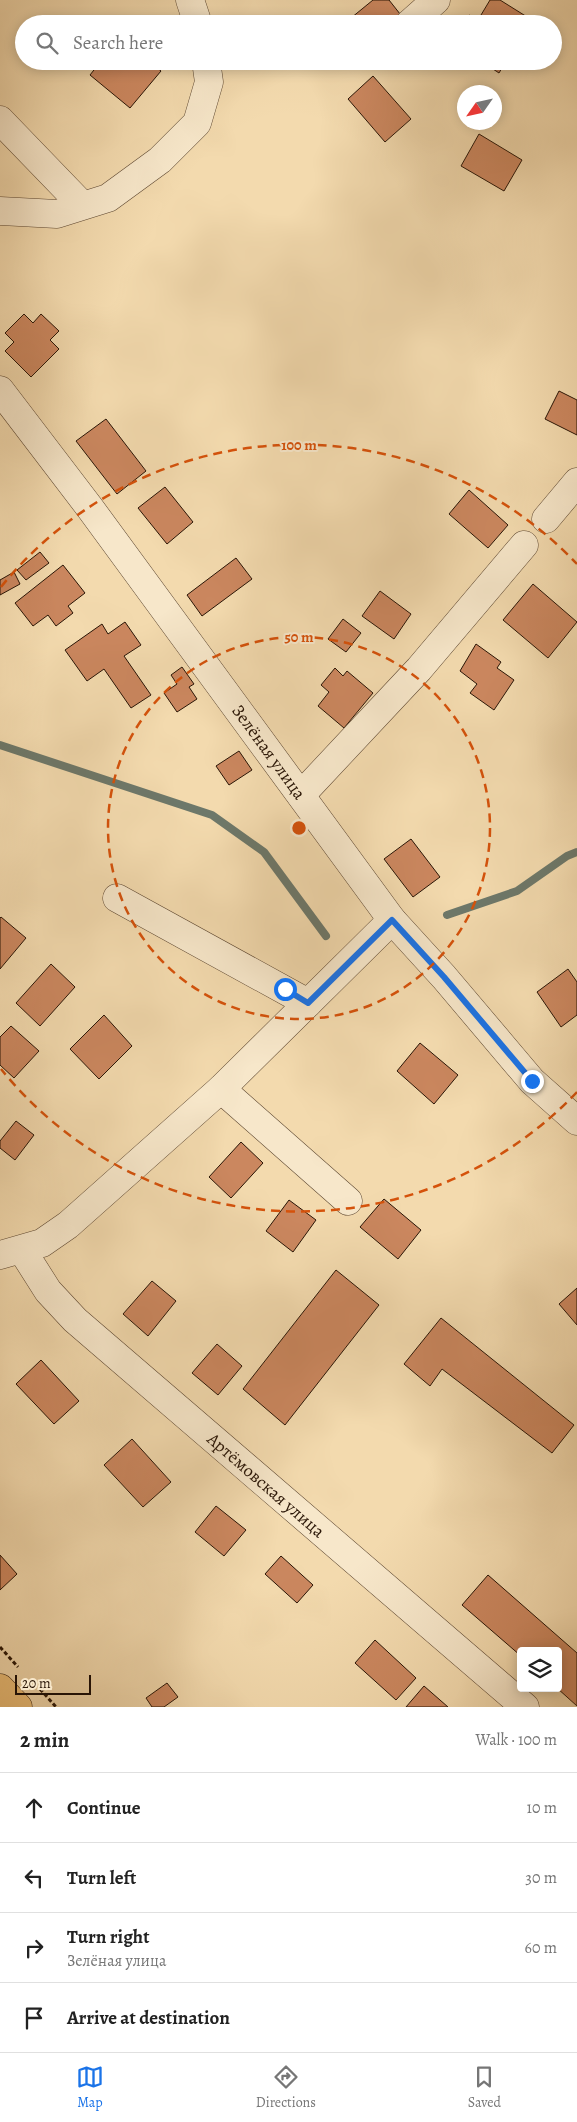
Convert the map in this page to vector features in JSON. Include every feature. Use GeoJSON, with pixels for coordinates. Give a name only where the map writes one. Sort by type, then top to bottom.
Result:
{"type":"FeatureCollection","features":[{"type":"Feature","properties":{"kind":"main road"},"geometry":{"type":"LineString","coordinates":[[0,1688],[18,1707]]}},
{"type":"Feature","properties":{"kind":"street"},"geometry":{"type":"LineString","coordinates":[[190,0],[195,15]]}},
{"type":"Feature","properties":{"kind":"street"},"geometry":{"type":"LineString","coordinates":[[419,15],[436,0]]}},
{"type":"Feature","properties":{"kind":"street"},"geometry":{"type":"LineString","coordinates":[[0,211],[57,214],[108,198],[160,160],[197,123],[209,82],[207,70]]}},
{"type":"Feature","properties":{"kind":"street"},"geometry":{"type":"LineString","coordinates":[[0,120],[82,205]]}},
{"type":"Feature","properties":{"kind":"street","name":"Зелёная улица"},"geometry":{"type":"LineString","coordinates":[[0,390],[96,516],[392,920],[444,977],[532,1081],[577,1121]]}},
{"type":"Feature","properties":{"kind":"street"},"geometry":{"type":"LineString","coordinates":[[546,519],[577,482]]}},
{"type":"Feature","properties":{"kind":"street"},"geometry":{"type":"LineString","coordinates":[[300,795],[419,669],[524,546]]}},
{"type":"Feature","properties":{"kind":"street"},"geometry":{"type":"LineString","coordinates":[[117,898],[308,1003]]}},
{"type":"Feature","properties":{"kind":"street"},"geometry":{"type":"LineString","coordinates":[[11,1253],[42,1242],[68,1225],[221,1089],[392,920]]}},
{"type":"Feature","properties":{"kind":"street"},"geometry":{"type":"LineString","coordinates":[[221,1089],[348,1201]]}},
{"type":"Feature","properties":{"kind":"street","name":"Артёмовская улица"},"geometry":{"type":"LineString","coordinates":[[11,1253],[75,1320],[525,1707]]}},
{"type":"Feature","properties":{"kind":"building"},"geometry":{"type":"Polygon","coordinates":[[[373,0],[389,0],[401,15],[355,15],[373,0]]]}},
{"type":"Feature","properties":{"kind":"building"},"geometry":{"type":"Polygon","coordinates":[[[490,0],[500,0],[524,15],[481,15],[490,0]]]}},
{"type":"Feature","properties":{"kind":"building"},"geometry":{"type":"Polygon","coordinates":[[[94,70],[161,71],[130,108],[90,75],[94,70]]]}},
{"type":"Feature","properties":{"kind":"building"},"geometry":{"type":"Polygon","coordinates":[[[373,76],[411,119],[385,142],[348,99],[373,76]]]}},
{"type":"Feature","properties":{"kind":"building"},"geometry":{"type":"Polygon","coordinates":[[[479,134],[522,160],[504,191],[461,166],[479,134]]]}},
{"type":"Feature","properties":{"kind":"building"},"geometry":{"type":"Polygon","coordinates":[[[24,314],[33,323],[41,314],[59,331],[50,340],[59,349],[31,377],[5,351],[14,342],[5,333],[24,314]]]}},
{"type":"Feature","properties":{"kind":"building"},"geometry":{"type":"Polygon","coordinates":[[[559,391],[577,400],[577,435],[545,419],[559,391]]]}},
{"type":"Feature","properties":{"kind":"building"},"geometry":{"type":"Polygon","coordinates":[[[106,419],[146,471],[117,494],[76,441],[106,419]]]}},
{"type":"Feature","properties":{"kind":"building"},"geometry":{"type":"Polygon","coordinates":[[[165,487],[193,522],[167,544],[138,508],[165,487]]]}},
{"type":"Feature","properties":{"kind":"building"},"geometry":{"type":"Polygon","coordinates":[[[469,490],[508,525],[488,548],[449,514],[469,490]]]}},
{"type":"Feature","properties":{"kind":"building"},"geometry":{"type":"Polygon","coordinates":[[[40,552],[49,563],[26,580],[17,570],[40,552]]]}},
{"type":"Feature","properties":{"kind":"building"},"geometry":{"type":"Polygon","coordinates":[[[236,558],[252,579],[202,616],[187,595],[236,558]]]}},
{"type":"Feature","properties":{"kind":"building"},"geometry":{"type":"Polygon","coordinates":[[[63,565],[85,593],[68,606],[73,613],[56,626],[48,615],[33,626],[15,603],[63,565]]]}},
{"type":"Feature","properties":{"kind":"building"},"geometry":{"type":"Polygon","coordinates":[[[14,572],[20,584],[0,595],[0,580],[14,572]]]}},
{"type":"Feature","properties":{"kind":"building"},"geometry":{"type":"Polygon","coordinates":[[[533,584],[577,622],[548,658],[503,620],[533,584]]]}},
{"type":"Feature","properties":{"kind":"building"},"geometry":{"type":"Polygon","coordinates":[[[380,591],[411,614],[394,639],[362,616],[380,591]]]}},
{"type":"Feature","properties":{"kind":"building"},"geometry":{"type":"Polygon","coordinates":[[[343,619],[361,633],[346,652],[328,639],[343,619]]]}},
{"type":"Feature","properties":{"kind":"building"},"geometry":{"type":"Polygon","coordinates":[[[125,622],[141,645],[124,656],[151,695],[131,708],[104,669],[87,681],[65,650],[102,624],[108,634],[125,622]]]}},
{"type":"Feature","properties":{"kind":"building"},"geometry":{"type":"Polygon","coordinates":[[[476,644],[501,662],[497,668],[514,680],[494,710],[470,693],[477,684],[460,671],[476,644]]]}},
{"type":"Feature","properties":{"kind":"building"},"geometry":{"type":"Polygon","coordinates":[[[182,667],[194,684],[189,687],[197,699],[177,712],[164,693],[177,684],[171,675],[182,667]]]}},
{"type":"Feature","properties":{"kind":"building"},"geometry":{"type":"Polygon","coordinates":[[[335,668],[343,676],[347,671],[373,693],[344,728],[318,706],[329,692],[321,685],[335,668]]]}},
{"type":"Feature","properties":{"kind":"building"},"geometry":{"type":"Polygon","coordinates":[[[239,751],[252,770],[229,785],[216,766],[239,751]]]}},
{"type":"Feature","properties":{"kind":"building"},"geometry":{"type":"Polygon","coordinates":[[[411,839],[440,877],[413,897],[384,859],[411,839]]]}},
{"type":"Feature","properties":{"kind":"building"},"geometry":{"type":"Polygon","coordinates":[[[0,918],[26,938],[0,969],[0,918]]]}},
{"type":"Feature","properties":{"kind":"building"},"geometry":{"type":"Polygon","coordinates":[[[51,964],[75,987],[40,1026],[16,1003],[51,964]]]}},
{"type":"Feature","properties":{"kind":"building"},"geometry":{"type":"Polygon","coordinates":[[[568,969],[577,982],[577,1015],[561,1027],[537,992],[568,969]]]}},
{"type":"Feature","properties":{"kind":"building"},"geometry":{"type":"Polygon","coordinates":[[[104,1015],[132,1046],[99,1079],[70,1049],[104,1015]]]}},
{"type":"Feature","properties":{"kind":"building"},"geometry":{"type":"Polygon","coordinates":[[[11,1026],[39,1051],[14,1078],[0,1065],[0,1037],[11,1026]]]}},
{"type":"Feature","properties":{"kind":"building"},"geometry":{"type":"Polygon","coordinates":[[[420,1043],[458,1075],[434,1104],[397,1071],[420,1043]]]}},
{"type":"Feature","properties":{"kind":"building"},"geometry":{"type":"Polygon","coordinates":[[[16,1121],[34,1135],[15,1160],[0,1148],[0,1141],[16,1121]]]}},
{"type":"Feature","properties":{"kind":"building"},"geometry":{"type":"Polygon","coordinates":[[[241,1142],[263,1163],[231,1198],[209,1177],[241,1142]]]}},
{"type":"Feature","properties":{"kind":"building"},"geometry":{"type":"Polygon","coordinates":[[[384,1199],[421,1230],[398,1259],[360,1227],[384,1199]]]}},
{"type":"Feature","properties":{"kind":"building"},"geometry":{"type":"Polygon","coordinates":[[[289,1200],[316,1220],[293,1252],[266,1231],[289,1200]]]}},
{"type":"Feature","properties":{"kind":"building"},"geometry":{"type":"Polygon","coordinates":[[[336,1270],[379,1305],[285,1425],[243,1389],[336,1270]]]}},
{"type":"Feature","properties":{"kind":"building"},"geometry":{"type":"Polygon","coordinates":[[[152,1281],[176,1301],[148,1336],[123,1314],[152,1281]]]}},
{"type":"Feature","properties":{"kind":"building"},"geometry":{"type":"Polygon","coordinates":[[[577,1288],[577,1325],[559,1304],[577,1288]]]}},
{"type":"Feature","properties":{"kind":"building"},"geometry":{"type":"Polygon","coordinates":[[[441,1318],[574,1425],[552,1453],[442,1369],[430,1386],[404,1364],[441,1318]]]}},
{"type":"Feature","properties":{"kind":"building"},"geometry":{"type":"Polygon","coordinates":[[[217,1344],[242,1366],[218,1395],[192,1373],[217,1344]]]}},
{"type":"Feature","properties":{"kind":"building"},"geometry":{"type":"Polygon","coordinates":[[[41,1360],[79,1401],[54,1424],[16,1384],[41,1360]]]}},
{"type":"Feature","properties":{"kind":"building"},"geometry":{"type":"Polygon","coordinates":[[[132,1439],[171,1482],[143,1507],[104,1465],[132,1439]]]}},
{"type":"Feature","properties":{"kind":"building"},"geometry":{"type":"Polygon","coordinates":[[[216,1506],[246,1530],[224,1556],[195,1532],[216,1506]]]}},
{"type":"Feature","properties":{"kind":"building"},"geometry":{"type":"Polygon","coordinates":[[[0,1555],[17,1574],[0,1590],[0,1555]]]}},
{"type":"Feature","properties":{"kind":"building"},"geometry":{"type":"Polygon","coordinates":[[[281,1556],[313,1585],[297,1603],[265,1574],[281,1556]]]}},
{"type":"Feature","properties":{"kind":"building"},"geometry":{"type":"Polygon","coordinates":[[[488,1575],[577,1653],[577,1706],[561,1692],[562,1647],[517,1647],[517,1653],[462,1605],[488,1575]]]}},
{"type":"Feature","properties":{"kind":"building"},"geometry":{"type":"Polygon","coordinates":[[[375,1640],[416,1678],[396,1700],[355,1663],[375,1640]]]}},
{"type":"Feature","properties":{"kind":"building"},"geometry":{"type":"Polygon","coordinates":[[[167,1683],[178,1697],[164,1707],[152,1707],[146,1698],[167,1683]]]}},
{"type":"Feature","properties":{"kind":"building"},"geometry":{"type":"Polygon","coordinates":[[[424,1686],[448,1707],[406,1707],[424,1686]]]}},
{"type":"Feature","properties":{"kind":"waterway"},"geometry":{"type":"LineString","coordinates":[[0,745],[212,815],[264,852],[326,936]]}},
{"type":"Feature","properties":{"kind":"waterway"},"geometry":{"type":"LineString","coordinates":[[447,915],[517,891],[567,856],[577,852]]}},
{"type":"Feature","properties":{"kind":"route"},"geometry":{"type":"LineString","coordinates":[[285,989],[308,1003],[392,920],[444,977],[532,1081]]}}]}
